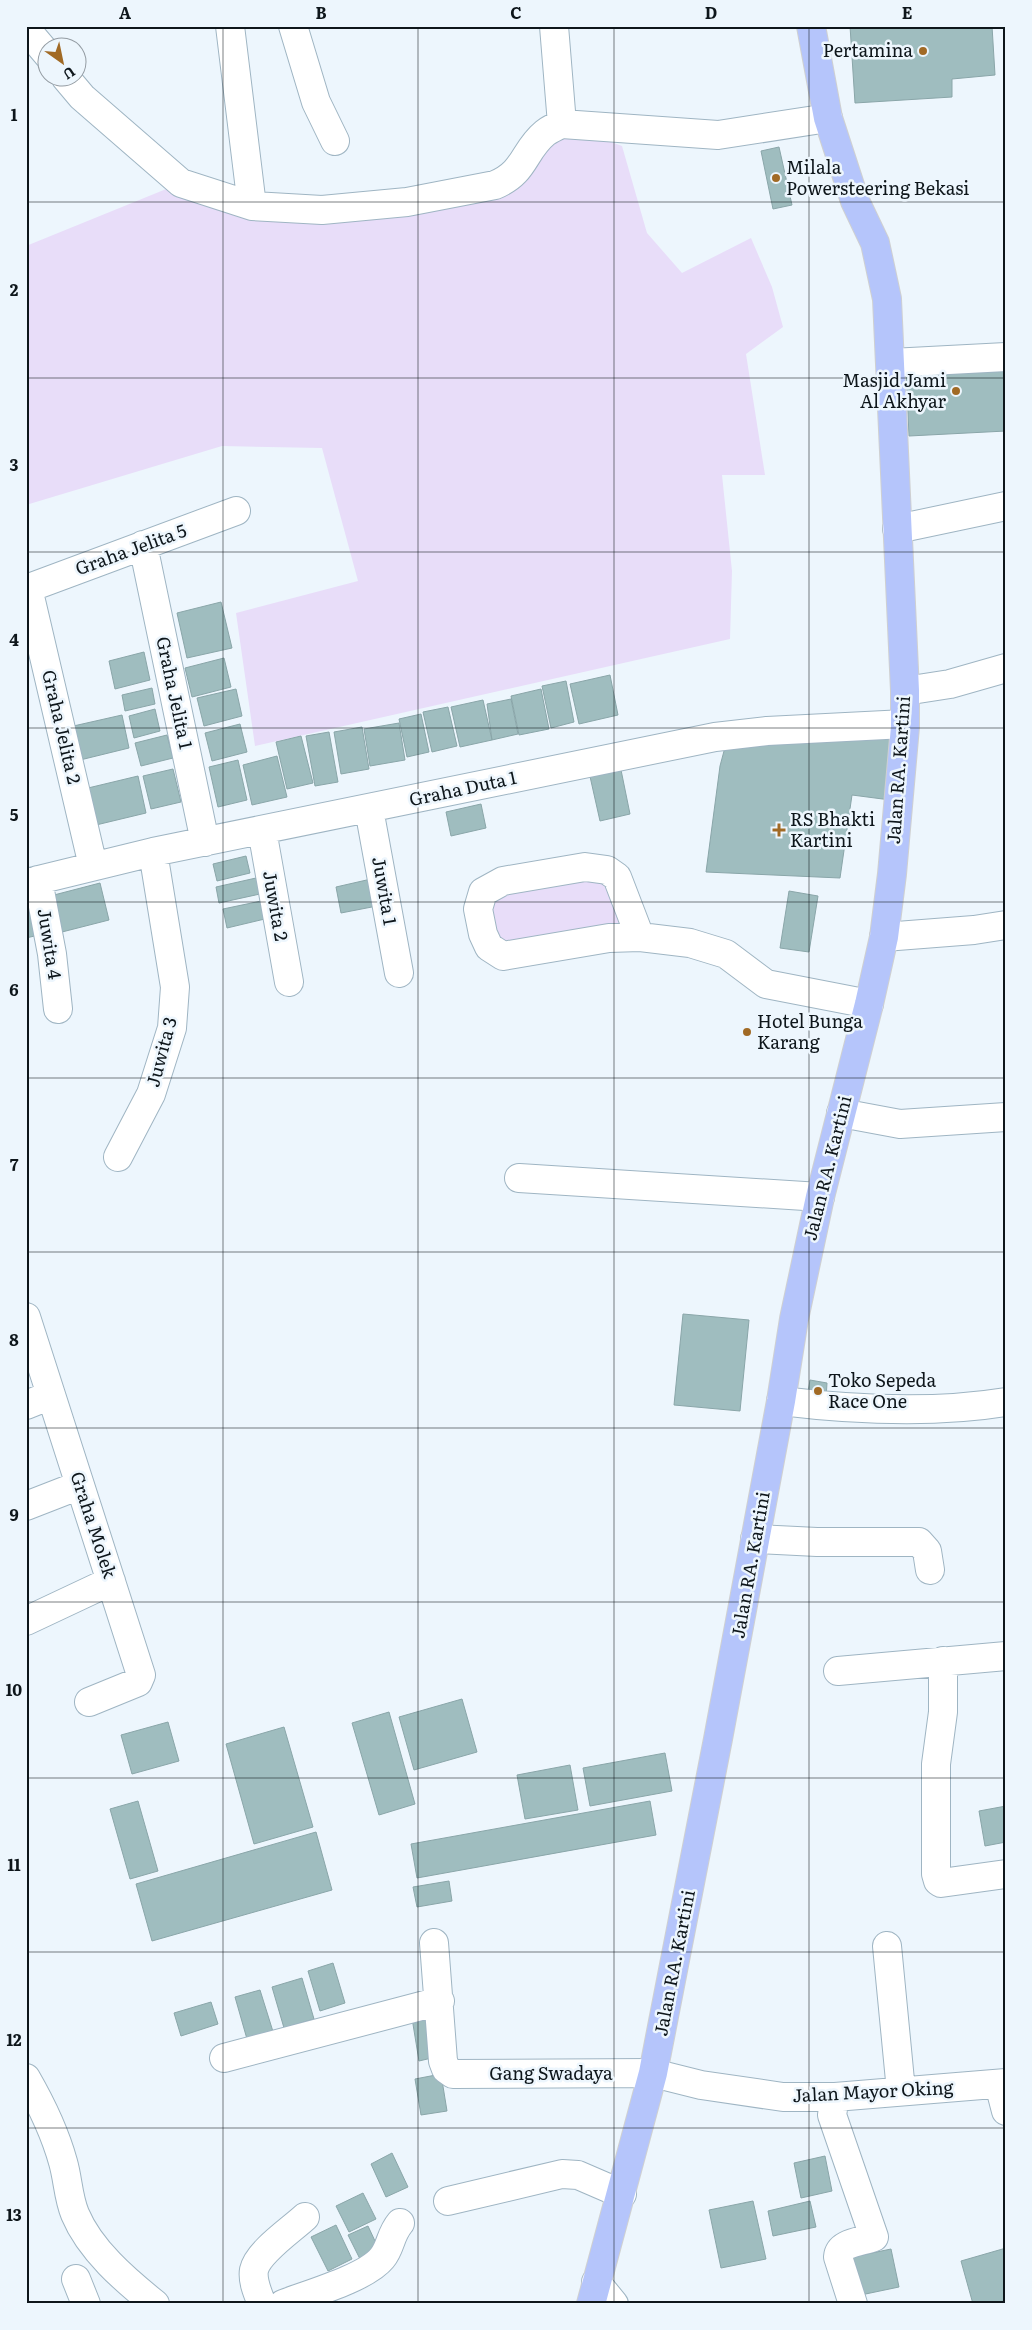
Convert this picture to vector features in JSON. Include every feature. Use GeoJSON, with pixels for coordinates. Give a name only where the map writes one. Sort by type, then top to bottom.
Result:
{"type":"FeatureCollection","features":[{"type":"Feature","properties":{"kind":"main road","name":"Jalan RA. Kartini"},"geometry":{"type":"LineString","coordinates":[[594,2293],[653,2073],[755,1539],[785,1401],[794,1319],[820,1197],[884,937],[892,874],[905,724],[905,691],[887,299],[875,243],[855,201],[828,118],[810,26]]}},
{"type":"Feature","properties":{"kind":"street"},"geometry":{"type":"LineString","coordinates":[[230,26],[252,206]]}},
{"type":"Feature","properties":{"kind":"street"},"geometry":{"type":"LineString","coordinates":[[293,26],[316,102],[335,141]]}},
{"type":"Feature","properties":{"kind":"street"},"geometry":{"type":"LineString","coordinates":[[554,26],[562,124]]}},
{"type":"Feature","properties":{"kind":"street"},"geometry":{"type":"LineString","coordinates":[[26,30],[38,44]]}},
{"type":"Feature","properties":{"kind":"street"},"geometry":{"type":"LineString","coordinates":[[74,88],[82,97],[181,183],[252,206],[322,210],[407,202],[494,185],[508,180],[520,168],[546,132],[562,124],[718,135],[828,118]]}},
{"type":"Feature","properties":{"kind":"street"},"geometry":{"type":"LineString","coordinates":[[891,363],[1006,357]]}},
{"type":"Feature","properties":{"kind":"street"},"geometry":{"type":"LineString","coordinates":[[898,529],[1006,506]]}},
{"type":"Feature","properties":{"kind":"street","name":"Graha Jelita 5"},"geometry":{"type":"LineString","coordinates":[[27,588],[236,510]]}},
{"type":"Feature","properties":{"kind":"street","name":"Graha Jelita 1"},"geometry":{"type":"LineString","coordinates":[[143,545],[205,842]]}},
{"type":"Feature","properties":{"kind":"street","name":"Graha Jelita 2"},"geometry":{"type":"LineString","coordinates":[[27,588],[93,866]]}},
{"type":"Feature","properties":{"kind":"street"},"geometry":{"type":"LineString","coordinates":[[905,691],[950,684],[1006,668]]}},
{"type":"Feature","properties":{"kind":"street","name":"Graha Duta 1"},"geometry":{"type":"LineString","coordinates":[[32,881],[153,852],[715,737],[767,731],[905,724]]}},
{"type":"Feature","properties":{"kind":"street","name":"Juwita 1"},"geometry":{"type":"LineString","coordinates":[[369,809],[398,973]]}},
{"type":"Feature","properties":{"kind":"street","name":"Juwita 2"},"geometry":{"type":"LineString","coordinates":[[262,830],[289,982]]}},
{"type":"Feature","properties":{"kind":"street","name":"Juwita 3"},"geometry":{"type":"LineString","coordinates":[[118,1157],[151,1094],[172,1028],[175,987],[153,852]]}},
{"type":"Feature","properties":{"kind":"street"},"geometry":{"type":"LineString","coordinates":[[640,937],[617,877],[607,870],[585,867],[503,881],[483,892],[478,908],[483,934],[489,947],[503,956],[609,938],[640,937],[690,943],[726,954],[766,984],[869,1004]]}},
{"type":"Feature","properties":{"kind":"street","name":"Juwita 4"},"geometry":{"type":"LineString","coordinates":[[32,881],[52,954],[58,1009]]}},
{"type":"Feature","properties":{"kind":"street"},"geometry":{"type":"LineString","coordinates":[[884,937],[974,930],[1006,925]]}},
{"type":"Feature","properties":{"kind":"street"},"geometry":{"type":"LineString","coordinates":[[841,1113],[900,1124],[1006,1117]]}},
{"type":"Feature","properties":{"kind":"street"},"geometry":{"type":"LineString","coordinates":[[518,1178],[820,1197]]}},
{"type":"Feature","properties":{"kind":"street","name":"Graha Molek"},"geometry":{"type":"LineString","coordinates":[[26,1317],[140,1675],[138,1682],[89,1702]]}},
{"type":"Feature","properties":{"kind":"street"},"geometry":{"type":"LineString","coordinates":[[26,1405],[51,1395]]}},
{"type":"Feature","properties":{"kind":"street"},"geometry":{"type":"LineString","coordinates":[[785,1401],[831,1408],[874,1409],[981,1406],[1006,1402]]}},
{"type":"Feature","properties":{"kind":"street"},"geometry":{"type":"LineString","coordinates":[[26,1506],[80,1485]]}},
{"type":"Feature","properties":{"kind":"street"},"geometry":{"type":"LineString","coordinates":[[755,1539],[817,1542],[919,1542],[928,1551],[930,1570]]}},
{"type":"Feature","properties":{"kind":"street"},"geometry":{"type":"LineString","coordinates":[[26,1621],[111,1581]]}},
{"type":"Feature","properties":{"kind":"street"},"geometry":{"type":"LineString","coordinates":[[838,1671],[1006,1656]]}},
{"type":"Feature","properties":{"kind":"street"},"geometry":{"type":"LineString","coordinates":[[943,1662],[943,1712],[936,1764],[936,1874],[938,1881],[941,1883],[1006,1874]]}},
{"type":"Feature","properties":{"kind":"street"},"geometry":{"type":"LineString","coordinates":[[224,2058],[440,2001],[434,1943]]}},
{"type":"Feature","properties":{"kind":"street"},"geometry":{"type":"LineString","coordinates":[[887,1946],[901,2091]]}},
{"type":"Feature","properties":{"kind":"street","name":"Gang Swadaya"},"geometry":{"type":"LineString","coordinates":[[440,2001],[443,2061],[449,2073],[456,2075],[653,2073]]}},
{"type":"Feature","properties":{"kind":"street","name":"Jalan Mayor Oking"},"geometry":{"type":"LineString","coordinates":[[653,2073],[701,2085],[783,2097],[835,2097],[1002,2084]]}},
{"type":"Feature","properties":{"kind":"street"},"geometry":{"type":"LineString","coordinates":[[26,2078],[48,2121],[63,2163],[70,2200],[88,2239],[137,2290],[155,2304]]}},
{"type":"Feature","properties":{"kind":"street"},"geometry":{"type":"LineString","coordinates":[[1002,2084],[1006,2111]]}},
{"type":"Feature","properties":{"kind":"street"},"geometry":{"type":"LineString","coordinates":[[835,2097],[832,2115],[874,2237],[842,2246],[838,2251],[838,2257],[853,2304]]}},
{"type":"Feature","properties":{"kind":"street"},"geometry":{"type":"LineString","coordinates":[[448,2201],[562,2174],[578,2175],[622,2194]]}},
{"type":"Feature","properties":{"kind":"street"},"geometry":{"type":"LineString","coordinates":[[262,2304],[254,2280],[254,2271],[257,2263],[263,2255],[305,2217]]}},
{"type":"Feature","properties":{"kind":"street"},"geometry":{"type":"LineString","coordinates":[[284,2304],[358,2275],[373,2267],[385,2254],[392,2232],[400,2223]]}},
{"type":"Feature","properties":{"kind":"street"},"geometry":{"type":"LineString","coordinates":[[594,2293],[614,2304]]}},
{"type":"Feature","properties":{"kind":"shaded area"},"geometry":{"type":"Polygon","coordinates":[[[562,124],[622,146],[647,233],[682,273],[751,238],[772,287],[783,327],[746,354],[765,475],[722,475],[732,571],[730,639],[255,746],[236,613],[358,581],[322,448],[222,446],[26,505],[26,246],[181,183],[252,206],[495,185],[562,124]]]}},
{"type":"Feature","properties":{"kind":"shaded area"},"geometry":{"type":"Polygon","coordinates":[[[607,870],[640,937],[503,956],[483,892],[607,870]]]}},
{"type":"Feature","properties":{"kind":"building","name":"Pertamina"},"geometry":{"type":"Polygon","coordinates":[[[850,26],[992,26],[995,75],[952,79],[952,97],[855,103],[850,26]]]}},
{"type":"Feature","properties":{"kind":"building","name":"Milala Powersteering Bekasi"},"geometry":{"type":"Polygon","coordinates":[[[779,147],[792,205],[773,209],[761,151],[779,147]]]}},
{"type":"Feature","properties":{"kind":"building","name":"Masjid Jami Al Akhyar"},"geometry":{"type":"Polygon","coordinates":[[[1003,362],[1006,431],[909,436],[906,367],[1003,362]]]}},
{"type":"Feature","properties":{"kind":"building"},"geometry":{"type":"Polygon","coordinates":[[[221,602],[232,648],[187,658],[177,613],[221,602]]]}},
{"type":"Feature","properties":{"kind":"building"},"geometry":{"type":"Polygon","coordinates":[[[144,652],[150,680],[115,689],[109,661],[144,652]]]}},
{"type":"Feature","properties":{"kind":"building"},"geometry":{"type":"Polygon","coordinates":[[[224,658],[231,687],[192,697],[185,668],[224,658]]]}},
{"type":"Feature","properties":{"kind":"building"},"geometry":{"type":"Polygon","coordinates":[[[610,675],[618,715],[579,724],[570,684],[610,675]]]}},
{"type":"Feature","properties":{"kind":"building"},"geometry":{"type":"Polygon","coordinates":[[[566,681],[574,722],[551,728],[542,686],[566,681]]]}},
{"type":"Feature","properties":{"kind":"building"},"geometry":{"type":"Polygon","coordinates":[[[152,688],[155,704],[125,711],[122,695],[152,688]]]}},
{"type":"Feature","properties":{"kind":"building"},"geometry":{"type":"Polygon","coordinates":[[[236,689],[242,716],[204,726],[197,698],[236,689]]]}},
{"type":"Feature","properties":{"kind":"building"},"geometry":{"type":"Polygon","coordinates":[[[541,689],[549,729],[519,735],[511,696],[541,689]]]}},
{"type":"Feature","properties":{"kind":"building"},"geometry":{"type":"Polygon","coordinates":[[[511,699],[518,734],[492,740],[487,704],[511,699]]]}},
{"type":"Feature","properties":{"kind":"building"},"geometry":{"type":"Polygon","coordinates":[[[483,700],[492,740],[460,747],[451,707],[483,700]]]}},
{"type":"Feature","properties":{"kind":"building"},"geometry":{"type":"Polygon","coordinates":[[[448,707],[457,746],[432,752],[423,712],[448,707]]]}},
{"type":"Feature","properties":{"kind":"building"},"geometry":{"type":"Polygon","coordinates":[[[155,709],[160,731],[134,738],[129,716],[155,709]]]}},
{"type":"Feature","properties":{"kind":"building"},"geometry":{"type":"Polygon","coordinates":[[[421,714],[429,752],[407,757],[399,719],[421,714]]]}},
{"type":"Feature","properties":{"kind":"building"},"geometry":{"type":"Polygon","coordinates":[[[122,715],[129,748],[76,761],[69,727],[122,715]]]}},
{"type":"Feature","properties":{"kind":"building"},"geometry":{"type":"Polygon","coordinates":[[[399,723],[405,760],[370,766],[364,729],[399,723]]]}},
{"type":"Feature","properties":{"kind":"building"},"geometry":{"type":"Polygon","coordinates":[[[240,724],[247,752],[212,761],[205,733],[240,724]]]}},
{"type":"Feature","properties":{"kind":"building"},"geometry":{"type":"Polygon","coordinates":[[[362,727],[369,769],[341,774],[334,732],[362,727]]]}},
{"type":"Feature","properties":{"kind":"building","name":"RS Bhakti Kartini"},"geometry":{"type":"Polygon","coordinates":[[[905,727],[898,801],[852,795],[840,878],[706,872],[720,766],[728,736],[905,727]]]}},
{"type":"Feature","properties":{"kind":"building"},"geometry":{"type":"Polygon","coordinates":[[[329,732],[338,782],[315,786],[306,736],[329,732]]]}},
{"type":"Feature","properties":{"kind":"building"},"geometry":{"type":"Polygon","coordinates":[[[167,735],[173,758],[141,766],[135,743],[167,735]]]}},
{"type":"Feature","properties":{"kind":"building"},"geometry":{"type":"Polygon","coordinates":[[[301,736],[313,783],[287,789],[276,742],[301,736]]]}},
{"type":"Feature","properties":{"kind":"building"},"geometry":{"type":"Polygon","coordinates":[[[277,756],[287,797],[252,805],[243,765],[277,756]]]}},
{"type":"Feature","properties":{"kind":"building"},"geometry":{"type":"Polygon","coordinates":[[[238,760],[247,800],[218,807],[209,767],[238,760]]]}},
{"type":"Feature","properties":{"kind":"building"},"geometry":{"type":"Polygon","coordinates":[[[620,765],[630,814],[600,821],[589,772],[620,765]]]}},
{"type":"Feature","properties":{"kind":"building"},"geometry":{"type":"Polygon","coordinates":[[[173,769],[181,802],[151,809],[143,776],[173,769]]]}},
{"type":"Feature","properties":{"kind":"building"},"geometry":{"type":"Polygon","coordinates":[[[138,776],[146,813],[96,825],[88,788],[138,776]]]}},
{"type":"Feature","properties":{"kind":"building"},"geometry":{"type":"Polygon","coordinates":[[[481,804],[486,828],[451,836],[446,812],[481,804]]]}},
{"type":"Feature","properties":{"kind":"building"},"geometry":{"type":"Polygon","coordinates":[[[246,856],[250,873],[217,881],[213,864],[246,856]]]}},
{"type":"Feature","properties":{"kind":"building"},"geometry":{"type":"Polygon","coordinates":[[[256,878],[260,894],[219,903],[216,887],[256,878]]]}},
{"type":"Feature","properties":{"kind":"building"},"geometry":{"type":"Polygon","coordinates":[[[371,879],[377,906],[341,913],[336,887],[371,879]]]}},
{"type":"Feature","properties":{"kind":"building"},"geometry":{"type":"Polygon","coordinates":[[[100,883],[109,920],[62,932],[54,895],[100,883]]]}},
{"type":"Feature","properties":{"kind":"building"},"geometry":{"type":"Polygon","coordinates":[[[789,891],[818,896],[809,952],[780,948],[789,891]]]}},
{"type":"Feature","properties":{"kind":"building"},"geometry":{"type":"Polygon","coordinates":[[[26,892],[43,934],[26,938],[26,892]]]}},
{"type":"Feature","properties":{"kind":"building"},"geometry":{"type":"Polygon","coordinates":[[[266,900],[269,918],[227,928],[223,909],[266,900]]]}},
{"type":"Feature","properties":{"kind":"building"},"geometry":{"type":"Polygon","coordinates":[[[683,1314],[749,1320],[740,1411],[674,1405],[683,1314]]]}},
{"type":"Feature","properties":{"kind":"building","name":"Toko Sepeda Race One"},"geometry":{"type":"Polygon","coordinates":[[[810,1380],[827,1383],[826,1399],[807,1399],[810,1380]]]}},
{"type":"Feature","properties":{"kind":"building"},"geometry":{"type":"Polygon","coordinates":[[[462,1699],[477,1752],[414,1770],[399,1717],[462,1699]]]}},
{"type":"Feature","properties":{"kind":"building"},"geometry":{"type":"Polygon","coordinates":[[[389,1712],[415,1804],[379,1815],[352,1723],[389,1712]]]}},
{"type":"Feature","properties":{"kind":"building"},"geometry":{"type":"Polygon","coordinates":[[[168,1722],[179,1761],[132,1774],[121,1735],[168,1722]]]}},
{"type":"Feature","properties":{"kind":"building"},"geometry":{"type":"Polygon","coordinates":[[[284,1727],[313,1827],[254,1844],[226,1744],[284,1727]]]}},
{"type":"Feature","properties":{"kind":"building"},"geometry":{"type":"Polygon","coordinates":[[[665,1753],[672,1791],[590,1806],[583,1768],[665,1753]]]}},
{"type":"Feature","properties":{"kind":"building"},"geometry":{"type":"Polygon","coordinates":[[[570,1765],[578,1810],[525,1819],[517,1775],[570,1765]]]}},
{"type":"Feature","properties":{"kind":"building"},"geometry":{"type":"Polygon","coordinates":[[[138,1801],[158,1871],[130,1879],[110,1809],[138,1801]]]}},
{"type":"Feature","properties":{"kind":"building"},"geometry":{"type":"Polygon","coordinates":[[[650,1801],[656,1835],[417,1878],[411,1844],[650,1801]]]}},
{"type":"Feature","properties":{"kind":"building"},"geometry":{"type":"Polygon","coordinates":[[[1006,1806],[1006,1842],[985,1846],[979,1811],[1006,1806]]]}},
{"type":"Feature","properties":{"kind":"building"},"geometry":{"type":"Polygon","coordinates":[[[316,1832],[332,1890],[152,1941],[136,1884],[316,1832]]]}},
{"type":"Feature","properties":{"kind":"building"},"geometry":{"type":"Polygon","coordinates":[[[449,1881],[452,1901],[417,1907],[413,1887],[449,1881]]]}},
{"type":"Feature","properties":{"kind":"building"},"geometry":{"type":"Polygon","coordinates":[[[333,1963],[345,2003],[320,2011],[308,1971],[333,1963]]]}},
{"type":"Feature","properties":{"kind":"building"},"geometry":{"type":"Polygon","coordinates":[[[302,1978],[314,2019],[284,2028],[272,1987],[302,1978]]]}},
{"type":"Feature","properties":{"kind":"building"},"geometry":{"type":"Polygon","coordinates":[[[260,1990],[275,2038],[249,2046],[235,1997],[260,1990]]]}},
{"type":"Feature","properties":{"kind":"building"},"geometry":{"type":"Polygon","coordinates":[[[211,2002],[218,2024],[181,2036],[174,2013],[211,2002]]]}},
{"type":"Feature","properties":{"kind":"building"},"geometry":{"type":"Polygon","coordinates":[[[435,2008],[440,2056],[419,2061],[411,2012],[435,2008]]]}},
{"type":"Feature","properties":{"kind":"building"},"geometry":{"type":"Polygon","coordinates":[[[441,2074],[447,2111],[421,2115],[415,2079],[441,2074]]]}},
{"type":"Feature","properties":{"kind":"building"},"geometry":{"type":"Polygon","coordinates":[[[392,2153],[408,2187],[386,2197],[371,2164],[392,2153]]]}},
{"type":"Feature","properties":{"kind":"building"},"geometry":{"type":"Polygon","coordinates":[[[825,2156],[832,2191],[801,2198],[794,2163],[825,2156]]]}},
{"type":"Feature","properties":{"kind":"building"},"geometry":{"type":"Polygon","coordinates":[[[363,2193],[376,2219],[349,2232],[336,2206],[363,2193]]]}},
{"type":"Feature","properties":{"kind":"building"},"geometry":{"type":"Polygon","coordinates":[[[753,2201],[766,2259],[721,2268],[709,2210],[753,2201]]]}},
{"type":"Feature","properties":{"kind":"building"},"geometry":{"type":"Polygon","coordinates":[[[810,2201],[816,2227],[773,2236],[768,2211],[810,2201]]]}},
{"type":"Feature","properties":{"kind":"building"},"geometry":{"type":"Polygon","coordinates":[[[336,2225],[352,2259],[328,2271],[311,2237],[336,2225]]]}},
{"type":"Feature","properties":{"kind":"building"},"geometry":{"type":"Polygon","coordinates":[[[368,2226],[382,2256],[363,2265],[348,2235],[368,2226]]]}},
{"type":"Feature","properties":{"kind":"building"},"geometry":{"type":"Polygon","coordinates":[[[1006,2248],[1006,2300],[994,2304],[973,2304],[961,2261],[1006,2248]]]}},
{"type":"Feature","properties":{"kind":"building"},"geometry":{"type":"Polygon","coordinates":[[[891,2249],[899,2287],[856,2296],[848,2258],[891,2249]]]}},
{"type":"Feature","properties":{"kind":"place","name":"Pertamina"},"geometry":{"type":"Point","coordinates":[923,51]}},
{"type":"Feature","properties":{"kind":"place","name":"Milala Powersteering Bekasi"},"geometry":{"type":"Point","coordinates":[776,178]}},
{"type":"Feature","properties":{"kind":"place","name":"Masjid Jami Al Akhyar"},"geometry":{"type":"Point","coordinates":[956,391]}},
{"type":"Feature","properties":{"kind":"place","name":"RS Bhakti Kartini"},"geometry":{"type":"Point","coordinates":[779,830]}},
{"type":"Feature","properties":{"kind":"place","name":"Hotel Bunga Karang"},"geometry":{"type":"Point","coordinates":[747,1032]}},
{"type":"Feature","properties":{"kind":"place","name":"Toko Sepeda Race One"},"geometry":{"type":"Point","coordinates":[818,1391]}}]}
